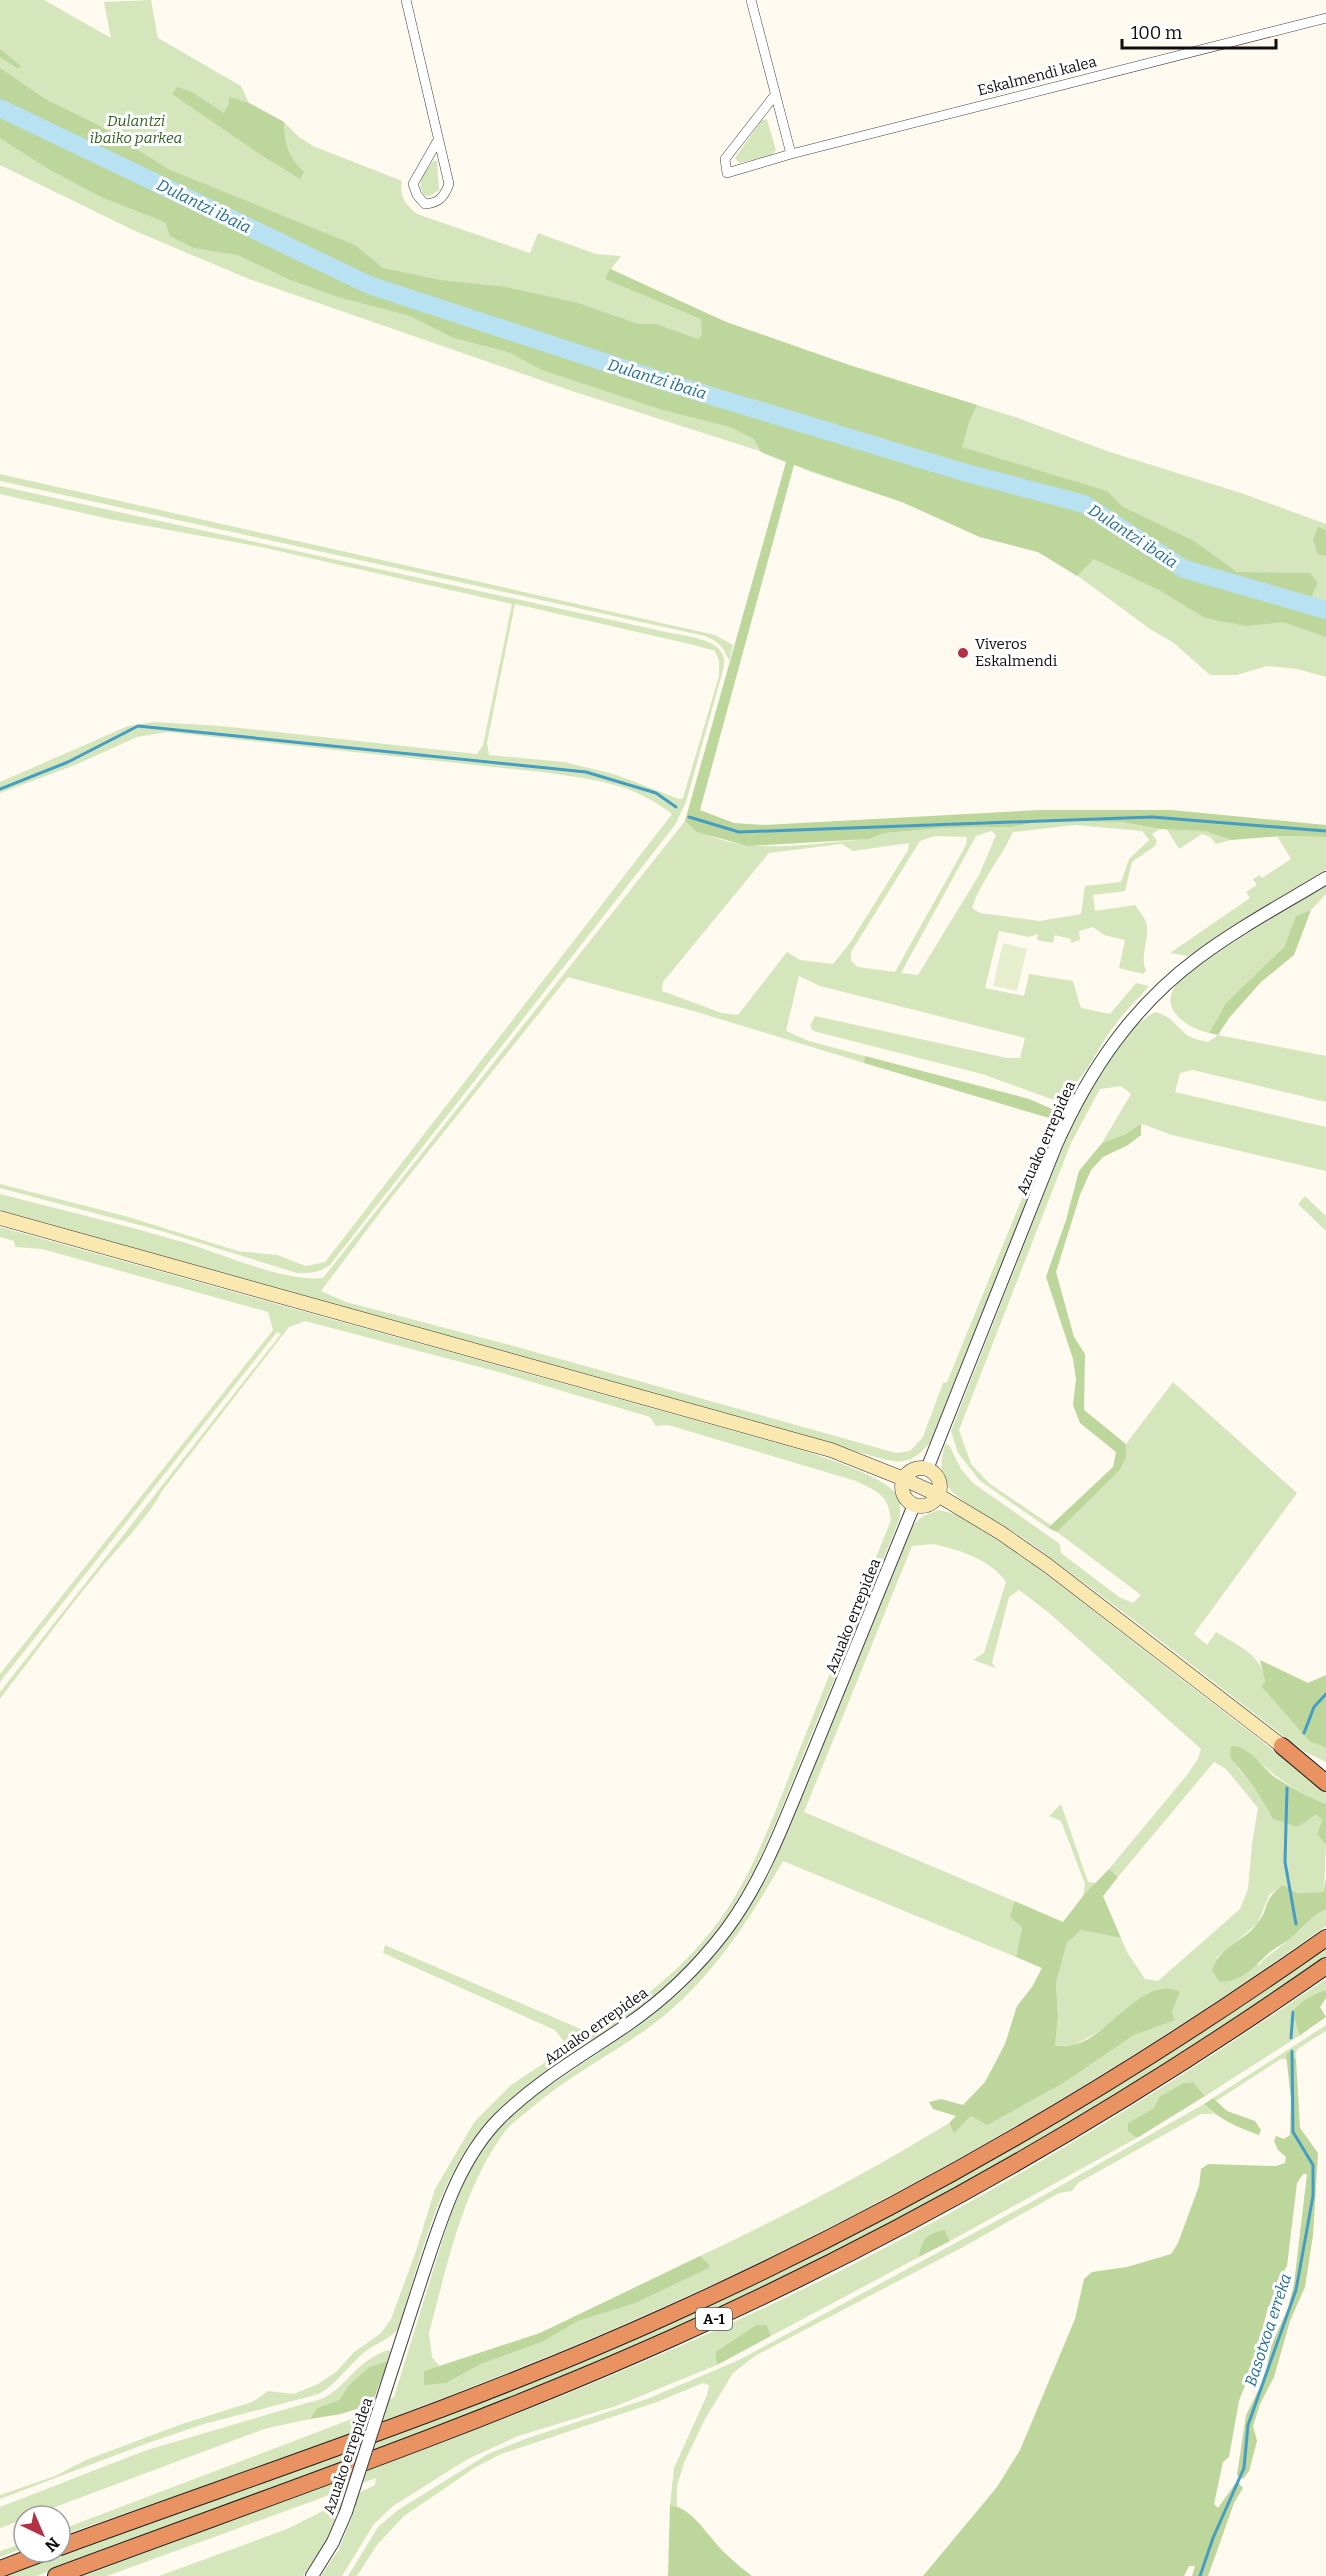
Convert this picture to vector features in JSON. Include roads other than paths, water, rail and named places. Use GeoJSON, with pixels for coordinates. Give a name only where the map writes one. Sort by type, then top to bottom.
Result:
{"type":"FeatureCollection","features":[{"type":"Feature","properties":{"kind":"highway"},"geometry":{"type":"LineString","coordinates":[[1282,1746],[1326,1769]]}},
{"type":"Feature","properties":{"kind":"highway"},"geometry":{"type":"LineString","coordinates":[[1282,1746],[1326,1783]]}},
{"type":"Feature","properties":{"kind":"highway","name":"A-1"},"geometry":{"type":"LineString","coordinates":[[72,2543],[444,2408],[597,2346],[748,2279],[918,2193],[1058,2113],[1187,2033],[1326,1938]]}},
{"type":"Feature","properties":{"kind":"highway","name":"A-1"},"geometry":{"type":"LineString","coordinates":[[56,2576],[451,2429],[602,2369],[758,2298],[923,2215],[1073,2131],[1197,2053],[1326,1966]]}},
{"type":"Feature","properties":{"kind":"main road"},"geometry":{"type":"LineString","coordinates":[[0,1218],[831,1450],[904,1479],[966,1510],[1047,1565],[1282,1746]]}},
{"type":"Feature","properties":{"kind":"main road"},"geometry":{"type":"LineString","coordinates":[[918,1468],[927,1469],[936,1475],[940,1485],[938,1495],[928,1505],[914,1504],[903,1494],[904,1479],[918,1468]]}},
{"type":"Feature","properties":{"kind":"street"},"geometry":{"type":"LineString","coordinates":[[406,0],[449,184],[445,195],[440,200],[435,204],[425,204],[417,195],[413,184],[438,140]]}},
{"type":"Feature","properties":{"kind":"street"},"geometry":{"type":"LineString","coordinates":[[751,0],[791,154]]}},
{"type":"Feature","properties":{"kind":"street","name":"Eskalmendi kalea"},"geometry":{"type":"LineString","coordinates":[[775,95],[725,159],[727,173],[791,154],[1326,18]]}},
{"type":"Feature","properties":{"kind":"street","name":"Azuako errepidea"},"geometry":{"type":"LineString","coordinates":[[927,1469],[1056,1145],[1071,1112],[1107,1050],[1144,1005],[1198,957],[1326,878]]}},
{"type":"Feature","properties":{"kind":"street","name":"Azuako errepidea"},"geometry":{"type":"LineString","coordinates":[[312,2576],[333,2542],[346,2512],[446,2207],[467,2162],[482,2140],[518,2100],[544,2080],[629,2024],[682,1981],[726,1930],[755,1884],[788,1813],[914,1504]]}},
{"type":"Feature","properties":{"kind":"waterway","name":"Dulantzi ibaia"},"geometry":{"type":"LineString","coordinates":[[0,108],[369,285],[662,381],[963,472],[1084,504],[1184,569],[1326,610]]}},
{"type":"Feature","properties":{"kind":"waterway"},"geometry":{"type":"LineString","coordinates":[[0,789],[68,762],[138,726],[586,772],[656,793],[676,807]]}},
{"type":"Feature","properties":{"kind":"waterway"},"geometry":{"type":"LineString","coordinates":[[689,817],[739,832],[1152,817],[1326,831]]}},
{"type":"Feature","properties":{"kind":"waterway","name":"Basotxoa erreka"},"geometry":{"type":"LineString","coordinates":[[1304,1733],[1314,1707],[1326,1694]]}},
{"type":"Feature","properties":{"kind":"waterway","name":"Basotxoa erreka"},"geometry":{"type":"LineString","coordinates":[[1287,1788],[1285,1862],[1296,1924]]}},
{"type":"Feature","properties":{"kind":"waterway","name":"Basotxoa erreka"},"geometry":{"type":"LineString","coordinates":[[1291,2038],[1293,2012]]}},
{"type":"Feature","properties":{"kind":"waterway","name":"Basotxoa erreka"},"geometry":{"type":"LineString","coordinates":[[1200,2576],[1213,2538],[1244,2468],[1248,2425],[1296,2290],[1313,2196],[1313,2165],[1293,2132],[1292,2051]]}},
{"type":"Feature","properties":{"kind":"place","name":"Viveros Eskalmendi"},"geometry":{"type":"Point","coordinates":[963,653]}},
{"type":"Feature","properties":{"kind":"park label","name":"Dulantzi ibaiko parkea"},"geometry":{"type":"Point","coordinates":[136,130]}}]}
